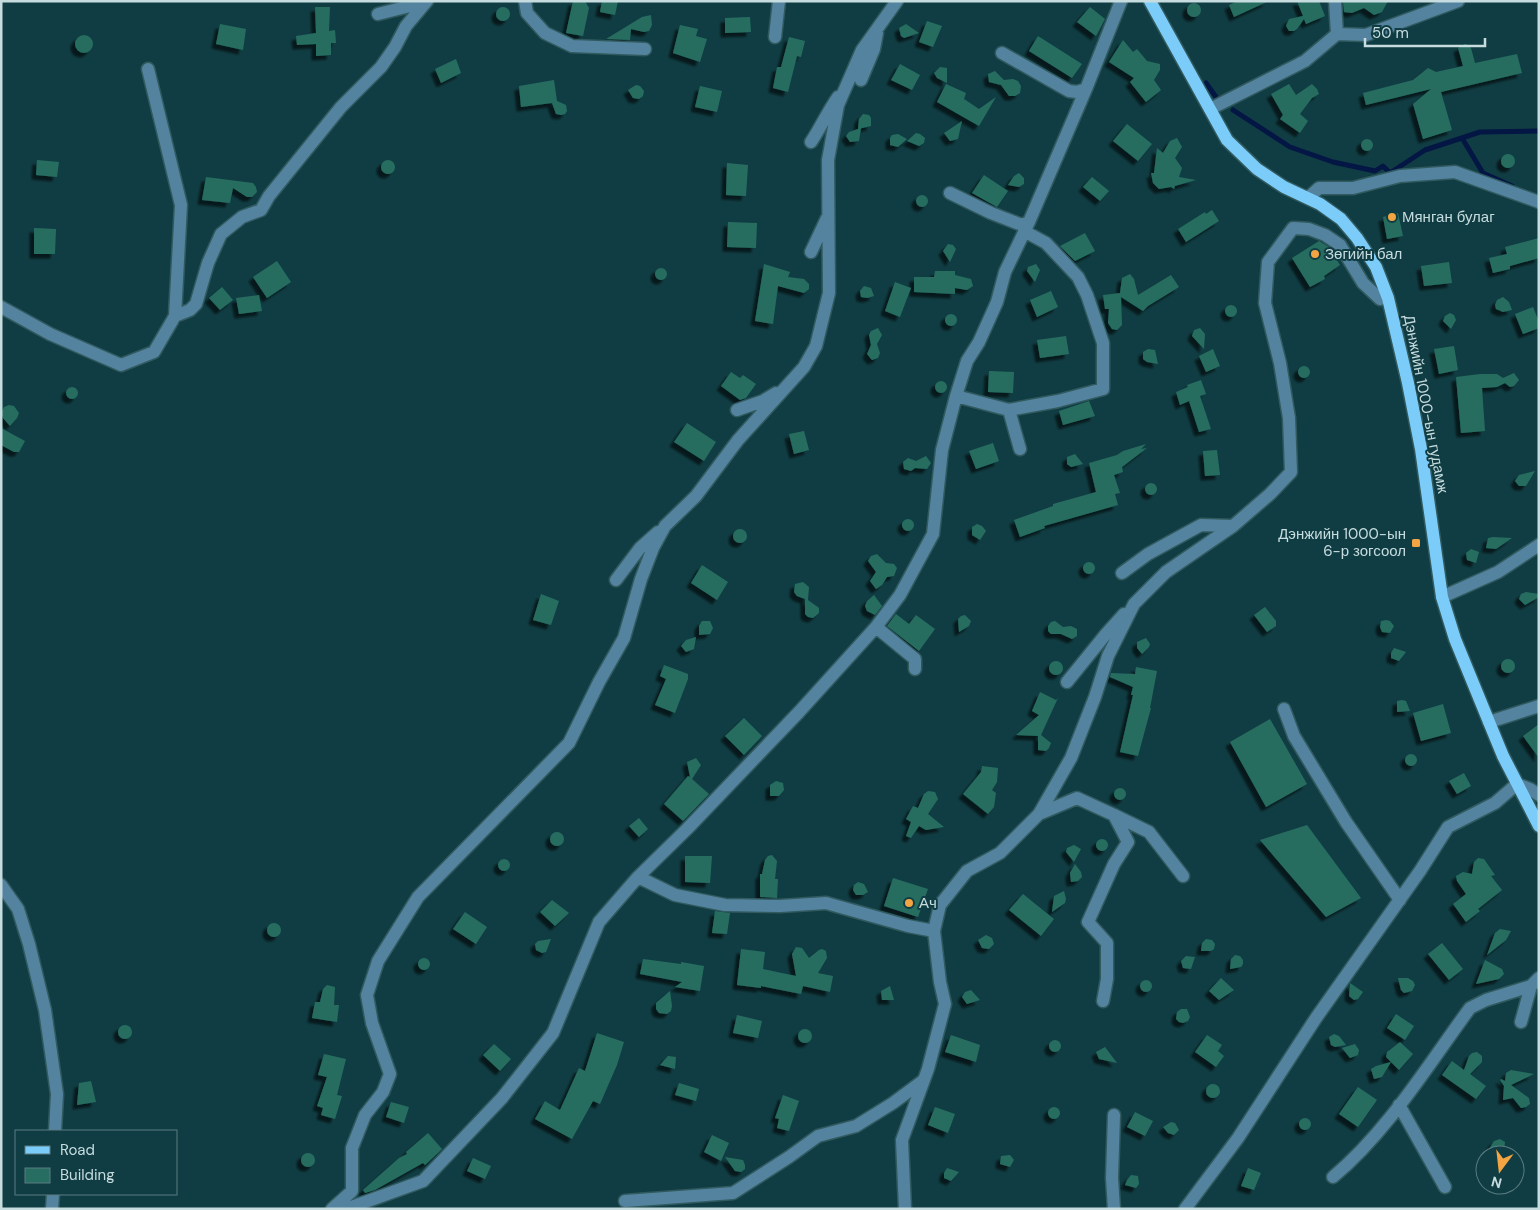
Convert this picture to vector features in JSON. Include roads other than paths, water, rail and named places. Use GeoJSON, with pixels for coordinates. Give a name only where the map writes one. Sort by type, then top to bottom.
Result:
{"type":"FeatureCollection","features":[{"type":"Feature","properties":{"kind":"main road","name":"Дэнжийн 1000-ын гудамж"},"geometry":{"type":"LineString","coordinates":[[1150,1],[1227,140],[1257,169],[1284,187],[1320,204],[1341,219],[1357,238],[1376,267],[1387,296],[1402,356],[1421,448],[1442,597],[1455,639],[1489,722],[1517,784],[1539,826]]}},
{"type":"Feature","properties":{"kind":"street"},"geometry":{"type":"LineString","coordinates":[[525,1],[526,14],[545,33],[572,46],[644,50]]}},
{"type":"Feature","properties":{"kind":"street"},"geometry":{"type":"LineString","coordinates":[[775,37],[779,1]]}},
{"type":"Feature","properties":{"kind":"street"},"geometry":{"type":"LineString","coordinates":[[616,580],[640,548],[696,496],[738,440],[804,367],[816,346],[829,292],[828,160],[838,105],[855,80],[862,50],[897,1]]}},
{"type":"Feature","properties":{"kind":"street"},"geometry":{"type":"LineString","coordinates":[[346,1209],[424,1181],[502,1098],[553,1034],[599,922],[638,877],[687,830],[793,719],[876,626],[900,595],[933,534],[942,450],[967,361],[979,342],[997,302],[1004,272],[1027,226],[1086,89],[1121,1]]}},
{"type":"Feature","properties":{"kind":"street"},"geometry":{"type":"LineString","coordinates":[[1335,1],[1337,34]]}},
{"type":"Feature","properties":{"kind":"street"},"geometry":{"type":"LineString","coordinates":[[1210,109],[1305,61],[1337,34],[1366,35],[1458,1]]}},
{"type":"Feature","properties":{"kind":"street"},"geometry":{"type":"LineString","coordinates":[[378,14],[427,2]]}},
{"type":"Feature","properties":{"kind":"street"},"geometry":{"type":"LineString","coordinates":[[175,316],[190,310],[196,304],[208,263],[221,234],[242,217],[261,210],[269,196],[341,107],[381,66],[395,47],[406,26],[427,2]]}},
{"type":"Feature","properties":{"kind":"street"},"geometry":{"type":"LineString","coordinates":[[1002,53],[1068,91],[1077,92],[1086,89]]}},
{"type":"Feature","properties":{"kind":"street"},"geometry":{"type":"LineString","coordinates":[[1,307],[50,334],[122,365],[154,352],[175,316],[181,205],[148,69]]}},
{"type":"Feature","properties":{"kind":"street"},"geometry":{"type":"LineString","coordinates":[[811,142],[827,112],[855,80]]}},
{"type":"Feature","properties":{"kind":"street"},"geometry":{"type":"LineString","coordinates":[[1308,198],[1319,188],[1353,188],[1400,176],[1455,172],[1539,202]]}},
{"type":"Feature","properties":{"kind":"street"},"geometry":{"type":"LineString","coordinates":[[950,193],[991,213],[1027,226],[1046,243],[1078,277],[1087,295],[1103,343],[1103,389],[1058,401],[1010,410],[956,396]]}},
{"type":"Feature","properties":{"kind":"street"},"geometry":{"type":"LineString","coordinates":[[811,252],[829,214]]}},
{"type":"Feature","properties":{"kind":"street"},"geometry":{"type":"LineString","coordinates":[[1067,682],[1106,634],[1166,572],[1233,526],[1270,494],[1291,472],[1290,418],[1280,363],[1265,303],[1268,262],[1293,228],[1309,228],[1326,235],[1340,245],[1363,283],[1380,299],[1387,296]]}},
{"type":"Feature","properties":{"kind":"street"},"geometry":{"type":"LineString","coordinates":[[737,410],[763,401],[786,387]]}},
{"type":"Feature","properties":{"kind":"street"},"geometry":{"type":"LineString","coordinates":[[1010,410],[1020,449]]}},
{"type":"Feature","properties":{"kind":"street"},"geometry":{"type":"LineString","coordinates":[[1122,573],[1148,554],[1202,525],[1233,526]]}},
{"type":"Feature","properties":{"kind":"street"},"geometry":{"type":"LineString","coordinates":[[332,1209],[352,1191],[352,1148],[366,1115],[383,1092],[390,1074],[372,1022],[367,995],[378,961],[418,897],[569,743],[598,682],[624,638],[641,579],[653,548],[665,526]]}},
{"type":"Feature","properties":{"kind":"street"},"geometry":{"type":"LineString","coordinates":[[1442,597],[1498,572],[1539,545]]}},
{"type":"Feature","properties":{"kind":"street"},"geometry":{"type":"LineString","coordinates":[[905,1209],[902,1140],[924,1079],[945,1004],[940,982],[934,931],[940,905],[967,872],[1000,853],[1039,814],[1071,758],[1095,697],[1108,656],[1134,604]]}},
{"type":"Feature","properties":{"kind":"street"},"geometry":{"type":"LineString","coordinates":[[876,626],[915,660],[915,669]]}},
{"type":"Feature","properties":{"kind":"street"},"geometry":{"type":"LineString","coordinates":[[1489,722],[1539,706]]}},
{"type":"Feature","properties":{"kind":"street"},"geometry":{"type":"LineString","coordinates":[[1284,709],[1294,736],[1346,822],[1400,900]]}},
{"type":"Feature","properties":{"kind":"street"},"geometry":{"type":"LineString","coordinates":[[1185,1209],[1238,1138],[1316,1018],[1400,900],[1448,827],[1495,803],[1517,784],[1530,788],[1539,795]]}},
{"type":"Feature","properties":{"kind":"street"},"geometry":{"type":"LineString","coordinates":[[1039,814],[1077,798],[1149,832],[1183,876]]}},
{"type":"Feature","properties":{"kind":"street"},"geometry":{"type":"LineString","coordinates":[[1103,1001],[1107,979],[1107,943],[1088,922],[1114,864],[1128,842],[1114,815]]}},
{"type":"Feature","properties":{"kind":"street"},"geometry":{"type":"LineString","coordinates":[[638,877],[675,895],[725,905],[780,906],[826,903],[908,926],[934,931]]}},
{"type":"Feature","properties":{"kind":"street"},"geometry":{"type":"LineString","coordinates":[[1,885],[18,909],[29,944],[45,1010],[57,1094],[55,1130]]}},
{"type":"Feature","properties":{"kind":"street"},"geometry":{"type":"LineString","coordinates":[[1522,1022],[1535,982]]}},
{"type":"Feature","properties":{"kind":"street"},"geometry":{"type":"LineString","coordinates":[[1334,1177],[1381,1130],[1470,1008],[1535,982]]}},
{"type":"Feature","properties":{"kind":"street"},"geometry":{"type":"LineString","coordinates":[[625,1201],[733,1192],[789,1157],[818,1136],[856,1126],[893,1103],[924,1079]]}},
{"type":"Feature","properties":{"kind":"street"},"geometry":{"type":"LineString","coordinates":[[1399,1105],[1445,1187]]}},
{"type":"Feature","properties":{"kind":"street"},"geometry":{"type":"LineString","coordinates":[[1114,1115],[1112,1178],[1114,1209]]}},
{"type":"Feature","properties":{"kind":"street"},"geometry":{"type":"LineString","coordinates":[[52,1209],[53,1195]]}},
{"type":"Feature","properties":{"kind":"waterway"},"geometry":{"type":"LineString","coordinates":[[1206,83],[1216,97]]}},
{"type":"Feature","properties":{"kind":"waterway"},"geometry":{"type":"LineString","coordinates":[[1233,110],[1290,147],[1333,162],[1375,171],[1383,166],[1390,173],[1425,150],[1480,132],[1539,131]]}},
{"type":"Feature","properties":{"kind":"waterway"},"geometry":{"type":"LineString","coordinates":[[1462,138],[1483,173],[1512,186]]}},
{"type":"Feature","properties":{"kind":"place","name":"Мянган булаг"},"geometry":{"type":"Point","coordinates":[1392,217]}},
{"type":"Feature","properties":{"kind":"place","name":"Зөгийн бал"},"geometry":{"type":"Point","coordinates":[1315,254]}},
{"type":"Feature","properties":{"kind":"place","name":"Дэнжийн 1000-ын 6-р зогсоол"},"geometry":{"type":"Point","coordinates":[1416,543]}},
{"type":"Feature","properties":{"kind":"place","name":"Ач"},"geometry":{"type":"Point","coordinates":[909,903]}}]}
